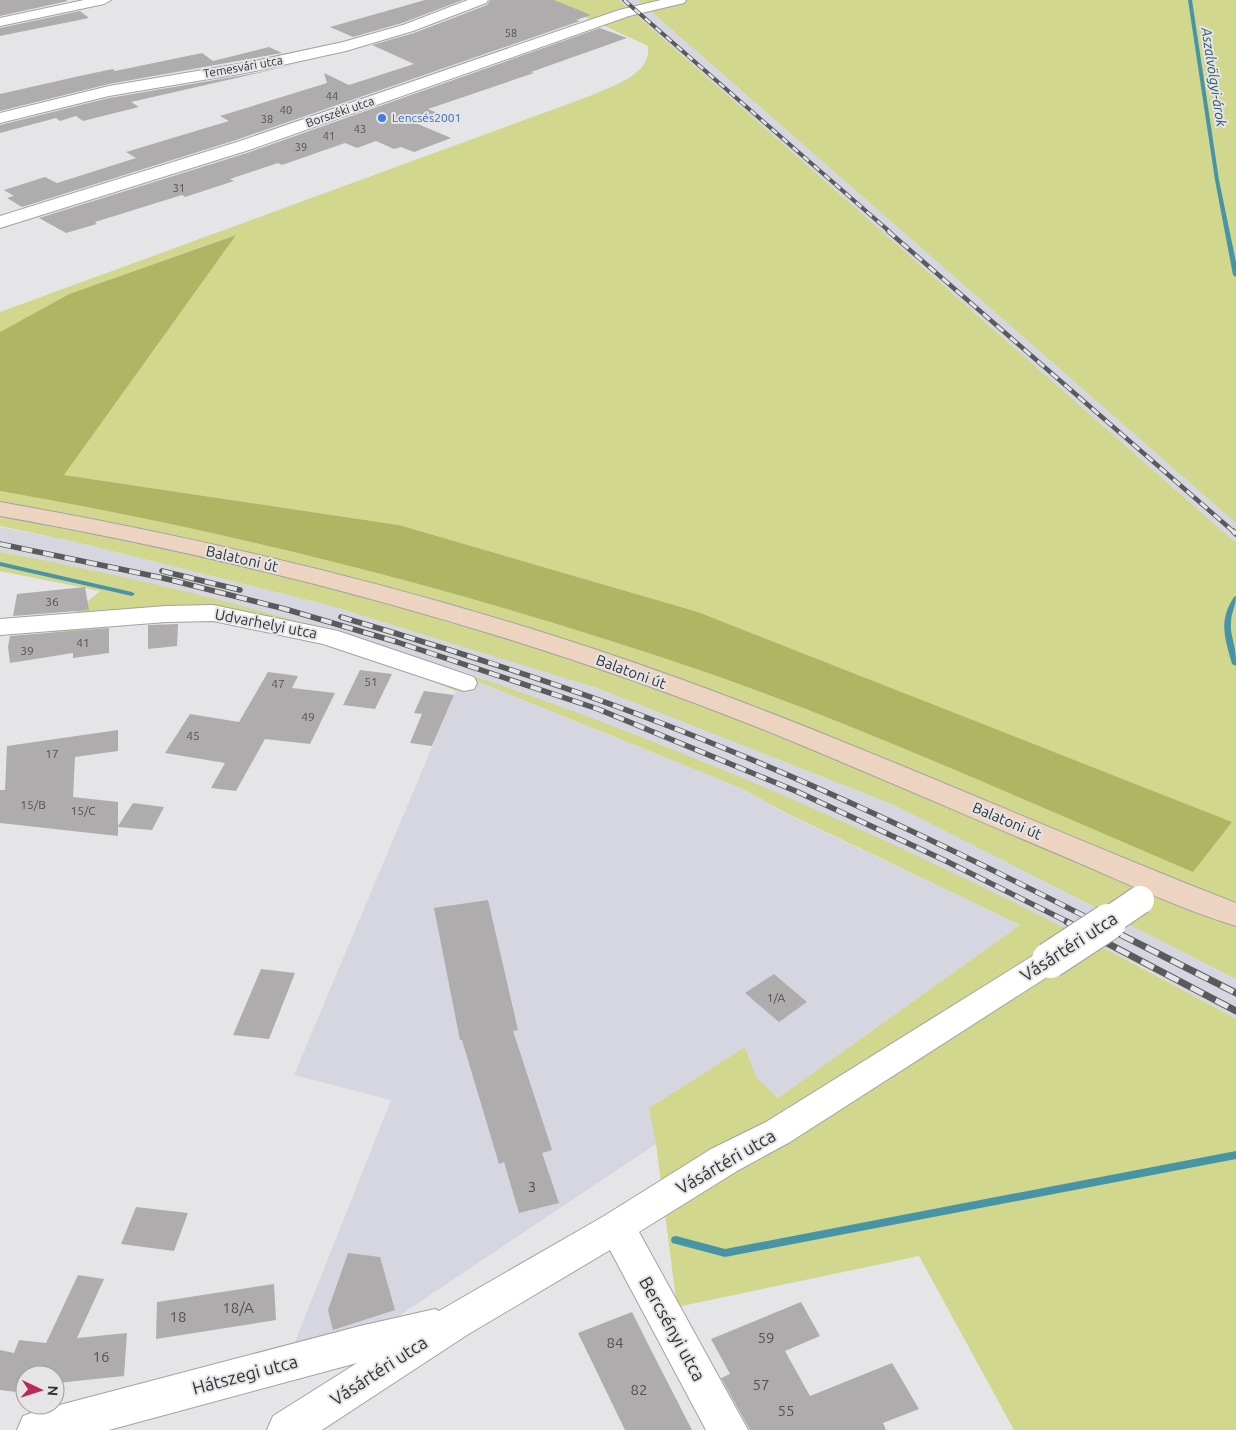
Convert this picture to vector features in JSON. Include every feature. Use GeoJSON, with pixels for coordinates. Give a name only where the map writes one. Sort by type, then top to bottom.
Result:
{"type":"FeatureCollection","features":[{"type":"Feature","properties":{"kind":"main road","name":"Balatoni út"},"geometry":{"type":"LineString","coordinates":[[0,509],[234,556],[382,594],[522,634],[762,719],[900,775],[1150,893],[1236,915]]}},
{"type":"Feature","properties":{"kind":"street"},"geometry":{"type":"LineString","coordinates":[[0,22],[104,0]]}},
{"type":"Feature","properties":{"kind":"street","name":"Temesvári utca"},"geometry":{"type":"LineString","coordinates":[[0,118],[116,90],[250,67],[346,46],[408,28],[481,0]]}},
{"type":"Feature","properties":{"kind":"street","name":"Borszéki utca"},"geometry":{"type":"LineString","coordinates":[[0,222],[267,138],[624,13],[680,0]]}},
{"type":"Feature","properties":{"kind":"street","name":"Udvarhelyi utca"},"geometry":{"type":"LineString","coordinates":[[0,627],[166,614],[221,614],[329,637],[464,683]]}},
{"type":"Feature","properties":{"kind":"street","name":"Vásártéri utca"},"geometry":{"type":"LineString","coordinates":[[287,1430],[454,1323],[617,1227],[724,1160],[778,1132],[1050,960],[1150,893]]}},
{"type":"Feature","properties":{"kind":"street","name":"Bercsényi utca"},"geometry":{"type":"LineString","coordinates":[[617,1227],[728,1430]]}},
{"type":"Feature","properties":{"kind":"street","name":"Hátszegi utca"},"geometry":{"type":"LineString","coordinates":[[37,1430],[360,1344],[454,1323]]}},
{"type":"Feature","properties":{"kind":"shaded area"},"geometry":{"type":"Polygon","coordinates":[[[619,0],[638,0],[1236,523],[1236,543],[619,0]]]}},
{"type":"Feature","properties":{"kind":"shaded area"},"geometry":{"type":"Polygon","coordinates":[[[0,527],[80,543],[328,605],[487,653],[597,688],[894,805],[1236,979],[1236,1019],[1144,968],[936,865],[472,674],[257,610],[123,578],[0,552],[0,527]]]}},
{"type":"Feature","properties":{"kind":"shaded area"},"geometry":{"type":"Polygon","coordinates":[[[470,679],[741,788],[784,813],[1020,925],[778,1098],[756,1077],[745,1047],[649,1108],[656,1144],[384,1326],[293,1347],[391,1100],[294,1075],[454,695],[456,691],[464,689],[470,679]]]}},
{"type":"Feature","properties":{"kind":"green space"},"geometry":{"type":"Polygon","coordinates":[[[548,0],[619,0],[1236,543],[1236,979],[894,805],[597,688],[328,605],[80,543],[0,526],[0,491],[180,526],[269,546],[358,568],[534,617],[621,644],[770,695],[892,743],[1193,871],[1231,822],[698,612],[399,525],[64,475],[235,235],[69,294],[0,332],[0,312],[590,96],[628,78],[644,65],[648,56],[648,46],[548,0]]]}},
{"type":"Feature","properties":{"kind":"green space"},"geometry":{"type":"Polygon","coordinates":[[[638,0],[1236,0],[1236,523],[638,0]]]}},
{"type":"Feature","properties":{"kind":"green space"},"geometry":{"type":"Polygon","coordinates":[[[236,235],[64,475],[399,525],[698,612],[1232,822],[1193,872],[831,719],[770,695],[621,644],[446,592],[269,546],[180,526],[0,491],[0,332],[69,294],[236,235]]]}},
{"type":"Feature","properties":{"kind":"green space"},"geometry":{"type":"Polygon","coordinates":[[[0,552],[162,586],[323,628],[481,678],[637,735],[790,798],[941,867],[1090,941],[1236,1019],[1236,1430],[1014,1430],[919,1256],[677,1307],[656,1144],[649,1108],[745,1047],[756,1077],[778,1098],[1020,925],[784,812],[741,788],[471,679],[464,689],[456,691],[392,665],[326,642],[258,626],[223,621],[154,622],[49,635],[100,591],[0,571],[0,552]]]}},
{"type":"Feature","properties":{"kind":"building"},"geometry":{"type":"Polygon","coordinates":[[[0,0],[66,0],[68,1],[0,16],[0,0]]]}},
{"type":"Feature","properties":{"kind":"building"},"geometry":{"type":"Polygon","coordinates":[[[425,0],[463,0],[402,23],[353,37],[330,27],[425,0]]]}},
{"type":"Feature","properties":{"kind":"building"},"geometry":{"type":"Polygon","coordinates":[[[490,0],[554,0],[591,15],[576,20],[580,21],[236,140],[22,207],[7,198],[14,196],[4,190],[45,177],[57,183],[136,158],[126,152],[229,121],[220,116],[327,83],[324,73],[349,85],[414,64],[372,45],[414,33],[487,5],[490,0]]]}},
{"type":"Feature","properties":{"kind":"building"},"geometry":{"type":"Polygon","coordinates":[[[80,11],[89,18],[0,36],[0,28],[80,11]]]}},
{"type":"Feature","properties":{"kind":"building"},"geometry":{"type":"Polygon","coordinates":[[[600,28],[627,38],[531,72],[534,73],[428,109],[438,113],[413,122],[451,138],[414,152],[401,147],[394,149],[376,141],[357,148],[345,143],[282,165],[278,163],[230,179],[234,181],[185,197],[182,195],[66,233],[39,218],[250,152],[600,28]]]}},
{"type":"Feature","properties":{"kind":"building"},"geometry":{"type":"Polygon","coordinates":[[[269,47],[282,53],[109,84],[0,111],[0,94],[113,69],[115,71],[202,53],[213,61],[269,47]]]}},
{"type":"Feature","properties":{"kind":"building"},"geometry":{"type":"Polygon","coordinates":[[[302,63],[131,102],[139,107],[83,121],[76,116],[60,121],[56,118],[0,133],[0,125],[109,98],[250,74],[302,63]]]}},
{"type":"Feature","properties":{"kind":"building"},"geometry":{"type":"Polygon","coordinates":[[[85,587],[89,610],[13,616],[17,594],[85,587]]]}},
{"type":"Feature","properties":{"kind":"building"},"geometry":{"type":"Polygon","coordinates":[[[178,624],[177,646],[148,649],[148,625],[178,624]]]}},
{"type":"Feature","properties":{"kind":"building"},"geometry":{"type":"Polygon","coordinates":[[[109,628],[109,653],[73,658],[73,653],[10,663],[8,647],[10,636],[109,628]]]}},
{"type":"Feature","properties":{"kind":"building"},"geometry":{"type":"Polygon","coordinates":[[[360,670],[392,674],[375,709],[343,705],[360,670]]]}},
{"type":"Feature","properties":{"kind":"building"},"geometry":{"type":"Polygon","coordinates":[[[268,672],[298,676],[292,688],[335,693],[310,744],[265,739],[236,791],[211,788],[225,763],[165,753],[190,714],[239,722],[268,672]]]}},
{"type":"Feature","properties":{"kind":"building"},"geometry":{"type":"Polygon","coordinates":[[[424,691],[454,695],[432,746],[410,743],[422,714],[414,713],[424,691]]]}},
{"type":"Feature","properties":{"kind":"building"},"geometry":{"type":"Polygon","coordinates":[[[118,730],[118,751],[75,757],[73,797],[118,802],[118,826],[133,803],[164,807],[152,830],[118,827],[118,836],[0,823],[0,790],[5,790],[7,746],[118,730]]]}},
{"type":"Feature","properties":{"kind":"building"},"geometry":{"type":"Polygon","coordinates":[[[488,900],[518,1030],[513,1031],[552,1150],[542,1153],[559,1203],[519,1213],[504,1162],[499,1164],[462,1040],[460,1040],[434,908],[488,900]]]}},
{"type":"Feature","properties":{"kind":"building"},"geometry":{"type":"Polygon","coordinates":[[[261,969],[295,973],[269,1039],[233,1035],[261,969]]]}},
{"type":"Feature","properties":{"kind":"building"},"geometry":{"type":"Polygon","coordinates":[[[774,974],[807,1002],[779,1022],[745,993],[774,974]]]}},
{"type":"Feature","properties":{"kind":"building"},"geometry":{"type":"Polygon","coordinates":[[[136,1207],[188,1213],[174,1251],[121,1244],[136,1207]]]}},
{"type":"Feature","properties":{"kind":"building"},"geometry":{"type":"Polygon","coordinates":[[[348,1253],[380,1257],[395,1310],[333,1330],[328,1310],[348,1253]]]}},
{"type":"Feature","properties":{"kind":"building"},"geometry":{"type":"Polygon","coordinates":[[[78,1275],[104,1279],[77,1338],[127,1333],[124,1376],[65,1382],[65,1365],[15,1365],[15,1392],[0,1390],[0,1350],[14,1353],[19,1340],[46,1343],[78,1275]]]}},
{"type":"Feature","properties":{"kind":"building"},"geometry":{"type":"Polygon","coordinates":[[[274,1284],[276,1320],[156,1339],[157,1302],[274,1284]]]}},
{"type":"Feature","properties":{"kind":"building"},"geometry":{"type":"Polygon","coordinates":[[[801,1302],[820,1336],[785,1351],[810,1396],[892,1363],[919,1409],[883,1423],[886,1430],[750,1430],[721,1378],[730,1374],[711,1339],[801,1302]]]}},
{"type":"Feature","properties":{"kind":"building"},"geometry":{"type":"Polygon","coordinates":[[[632,1312],[692,1430],[625,1430],[578,1333],[632,1312]]]}},
{"type":"Feature","properties":{"kind":"waterway","name":"Aszalvölgyi-árok"},"geometry":{"type":"LineString","coordinates":[[1190,0],[1217,180],[1236,275]]}},
{"type":"Feature","properties":{"kind":"waterway"},"geometry":{"type":"LineString","coordinates":[[0,564],[132,594]]}},
{"type":"Feature","properties":{"kind":"waterway","name":"Aszalvölgyi-árok"},"geometry":{"type":"LineString","coordinates":[[1236,598],[1231,606],[1227,622],[1227,630],[1236,664]]}},
{"type":"Feature","properties":{"kind":"waterway"},"geometry":{"type":"LineString","coordinates":[[676,1240],[725,1253],[1236,1155]]}},
{"type":"Feature","properties":{"kind":"railway"},"geometry":{"type":"LineString","coordinates":[[624,0],[890,232]]}},
{"type":"Feature","properties":{"kind":"railway"},"geometry":{"type":"LineString","coordinates":[[888,231],[1234,532]]}},
{"type":"Feature","properties":{"kind":"railway"},"geometry":{"type":"LineString","coordinates":[[0,544],[163,578],[285,609],[397,642],[598,709],[798,792],[946,861],[1070,923]]}},
{"type":"Feature","properties":{"kind":"railway"},"geometry":{"type":"LineString","coordinates":[[162,571],[240,590]]}},
{"type":"Feature","properties":{"kind":"railway"},"geometry":{"type":"LineString","coordinates":[[341,617],[537,678],[710,742],[878,816],[989,868],[1098,923]]}},
{"type":"Feature","properties":{"kind":"railway"},"geometry":{"type":"LineString","coordinates":[[1067,922],[1236,1011]]}},
{"type":"Feature","properties":{"kind":"railway"},"geometry":{"type":"LineString","coordinates":[[1096,922],[1236,993]]}},
{"type":"Feature","properties":{"kind":"place","name":"Lencsés2001"},"geometry":{"type":"Point","coordinates":[382,118]}}]}
